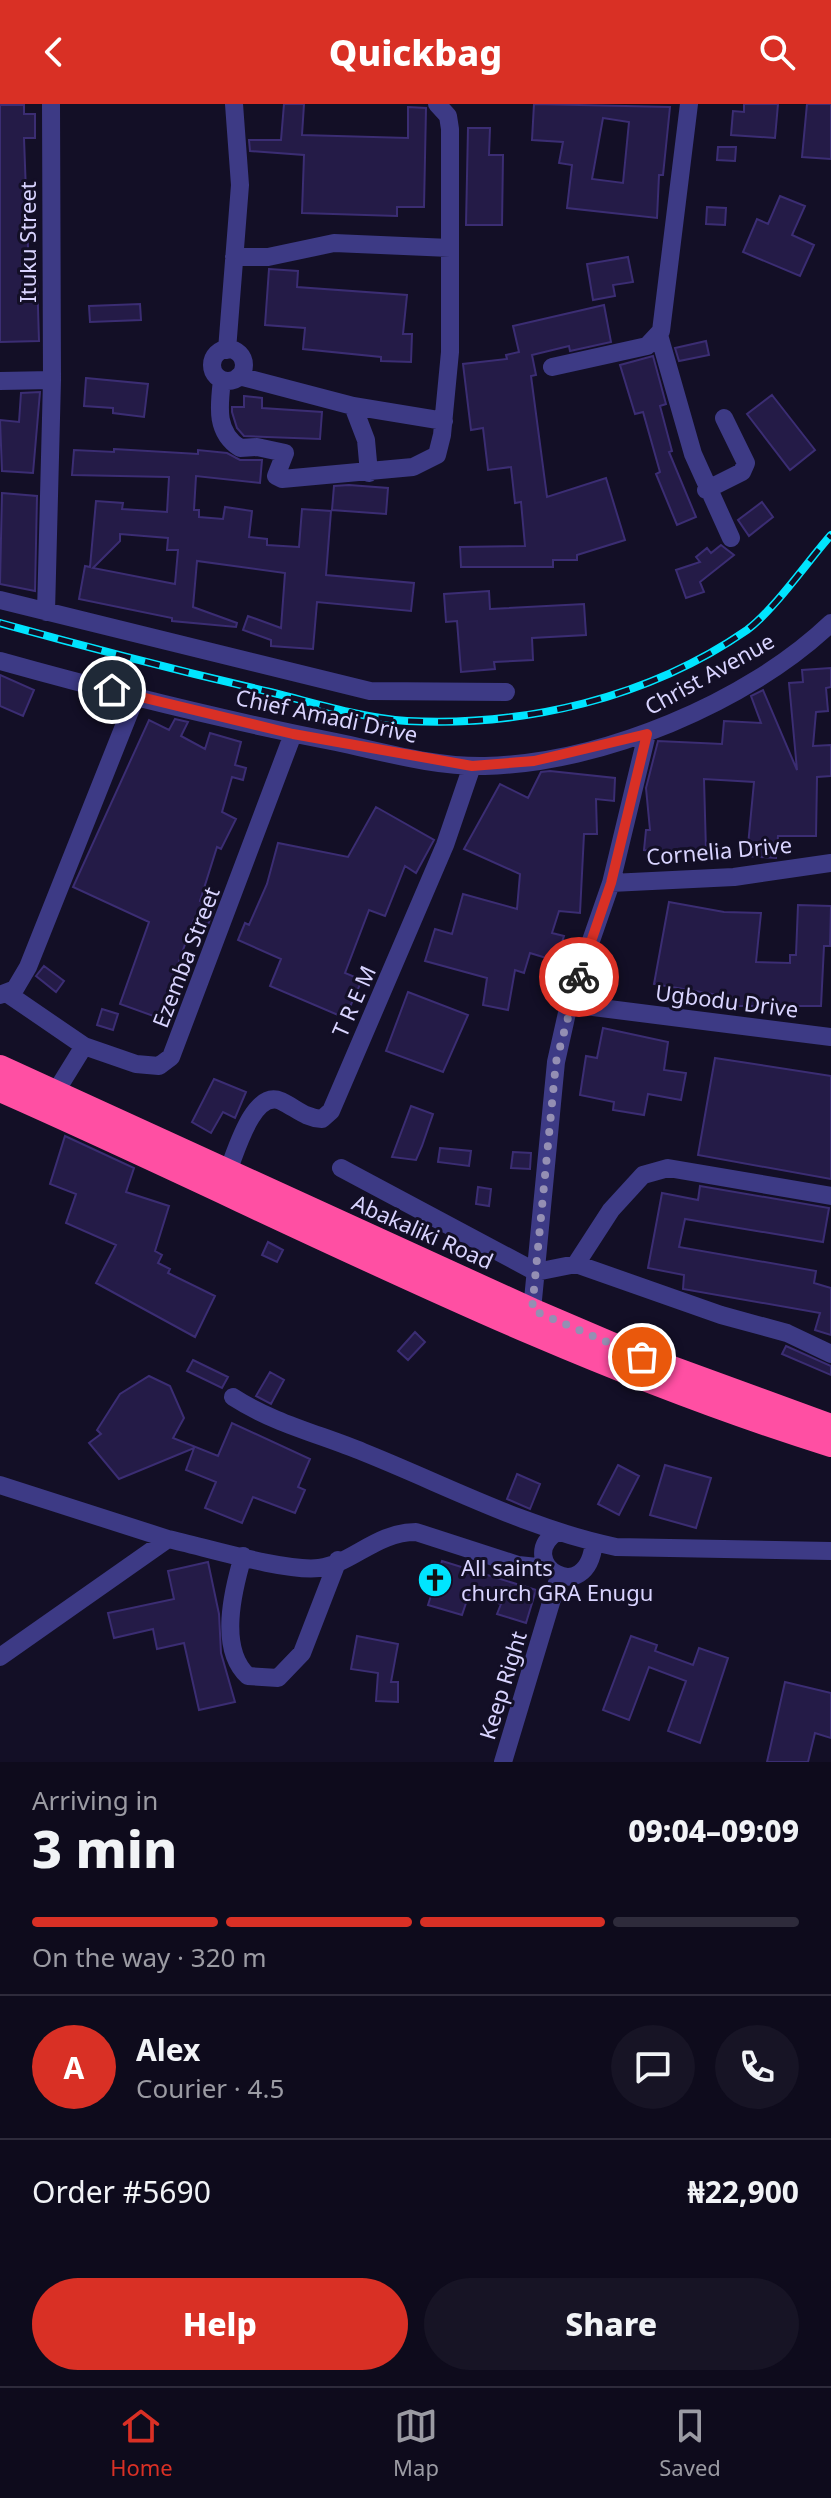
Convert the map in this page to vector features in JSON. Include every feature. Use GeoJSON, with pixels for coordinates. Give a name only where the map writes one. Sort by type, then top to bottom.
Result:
{"type":"FeatureCollection","features":[{"type":"Feature","properties":{"kind":"highway","name":"Abakaliki Road"},"geometry":{"type":"LineString","coordinates":[[0,1067],[532,1310],[655,1362],[831,1426]]}},
{"type":"Feature","properties":{"kind":"highway","name":"Abakaliki Road"},"geometry":{"type":"LineString","coordinates":[[0,1090],[527,1330],[702,1403],[831,1445]]}},
{"type":"Feature","properties":{"kind":"street","name":"Ituku Street"},"geometry":{"type":"LineString","coordinates":[[46,612],[52,380],[51,104]]}},
{"type":"Feature","properties":{"kind":"street"},"geometry":{"type":"LineString","coordinates":[[227,350],[239,215],[234,104]]}},
{"type":"Feature","properties":{"kind":"street"},"geometry":{"type":"LineString","coordinates":[[227,350],[242,359],[231,378],[220,418],[224,433],[240,448],[257,447],[285,453],[276,476],[282,479],[369,473],[431,461],[437,455],[444,421],[450,352],[450,129],[448,116],[437,104]]}},
{"type":"Feature","properties":{"kind":"street"},"geometry":{"type":"LineString","coordinates":[[689,104],[671,271],[659,335],[706,490],[731,538]]}},
{"type":"Feature","properties":{"kind":"street"},"geometry":{"type":"LineString","coordinates":[[234,257],[268,257],[334,243],[450,248]]}},
{"type":"Feature","properties":{"kind":"street"},"geometry":{"type":"LineString","coordinates":[[552,367],[647,346],[659,335]]}},
{"type":"Feature","properties":{"kind":"street"},"geometry":{"type":"LineString","coordinates":[[227,350],[216,355],[212,366],[231,378],[353,406],[444,421]]}},
{"type":"Feature","properties":{"kind":"street"},"geometry":{"type":"LineString","coordinates":[[0,381],[52,380]]}},
{"type":"Feature","properties":{"kind":"street"},"geometry":{"type":"LineString","coordinates":[[353,406],[366,440],[369,473]]}},
{"type":"Feature","properties":{"kind":"street"},"geometry":{"type":"LineString","coordinates":[[706,490],[742,472],[746,463],[724,418]]}},
{"type":"Feature","properties":{"kind":"street"},"geometry":{"type":"LineString","coordinates":[[0,600],[370,691],[506,692]]}},
{"type":"Feature","properties":{"kind":"street","name":"Christ Avenue"},"geometry":{"type":"LineString","coordinates":[[647,734],[770,671],[831,623]]}},
{"type":"Feature","properties":{"kind":"street","name":"Chief Amadi Drive"},"geometry":{"type":"LineString","coordinates":[[0,661],[293,734],[472,766],[534,761],[647,734]]}},
{"type":"Feature","properties":{"kind":"street"},"geometry":{"type":"LineString","coordinates":[[4,995],[15,989],[28,967],[136,696]]}},
{"type":"Feature","properties":{"kind":"street","name":"Ezemba Street"},"geometry":{"type":"LineString","coordinates":[[4,995],[84,1046],[136,1064],[159,1066],[171,1057],[293,734]]}},
{"type":"Feature","properties":{"kind":"street"},"geometry":{"type":"LineString","coordinates":[[532,1310],[551,1101],[569,1004],[611,883],[647,734]]}},
{"type":"Feature","properties":{"kind":"street","name":"T R E M"},"geometry":{"type":"LineString","coordinates":[[228,1171],[252,1113],[265,1101],[277,1099],[309,1119],[322,1119],[331,1111],[445,845],[472,766]]}},
{"type":"Feature","properties":{"kind":"street","name":"Cornelia Drive"},"geometry":{"type":"LineString","coordinates":[[611,883],[734,877],[831,863]]}},
{"type":"Feature","properties":{"kind":"street","name":"Ugbodu Drive"},"geometry":{"type":"LineString","coordinates":[[569,1004],[831,1037]]}},
{"type":"Feature","properties":{"kind":"street"},"geometry":{"type":"LineString","coordinates":[[55,1093],[84,1046]]}},
{"type":"Feature","properties":{"kind":"street"},"geometry":{"type":"LineString","coordinates":[[341,1168],[536,1272],[576,1264],[721,1315],[787,1333],[831,1354]]}},
{"type":"Feature","properties":{"kind":"street"},"geometry":{"type":"LineString","coordinates":[[576,1264],[611,1210],[643,1175],[668,1168],[831,1196]]}},
{"type":"Feature","properties":{"kind":"street"},"geometry":{"type":"LineString","coordinates":[[233,1397],[258,1413],[363,1452],[472,1500],[557,1532],[594,1542],[616,1547],[831,1551]]}},
{"type":"Feature","properties":{"kind":"street"},"geometry":{"type":"LineString","coordinates":[[0,1485],[168,1539],[302,1568],[319,1568],[392,1535],[416,1532],[518,1565],[574,1576],[583,1572],[593,1556],[594,1542]]}},
{"type":"Feature","properties":{"kind":"street"},"geometry":{"type":"LineString","coordinates":[[553,1572],[544,1550],[549,1538],[557,1532]]}},
{"type":"Feature","properties":{"kind":"street"},"geometry":{"type":"LineString","coordinates":[[0,1657],[168,1539]]}},
{"type":"Feature","properties":{"kind":"street"},"geometry":{"type":"LineString","coordinates":[[243,1556],[231,1611],[236,1658],[248,1676],[264,1680],[278,1678],[302,1653],[338,1560]]}},
{"type":"Feature","properties":{"kind":"street","name":"Keep Right"},"geometry":{"type":"LineString","coordinates":[[503,1762],[553,1572]]}},
{"type":"Feature","properties":{"kind":"building"},"geometry":{"type":"Polygon","coordinates":[[[284,104],[304,104],[302,135],[408,138],[408,107],[426,108],[424,207],[397,207],[397,216],[302,213],[304,155],[250,151],[249,140],[281,140],[284,104]]]}},
{"type":"Feature","properties":{"kind":"building"},"geometry":{"type":"Polygon","coordinates":[[[534,104],[670,107],[663,175],[659,175],[657,218],[567,208],[572,165],[559,163],[563,142],[532,140],[534,104]],[[603,118],[592,179],[623,183],[629,122],[603,118]]]}},
{"type":"Feature","properties":{"kind":"building"},"geometry":{"type":"Polygon","coordinates":[[[744,104],[778,104],[775,138],[731,135],[733,111],[744,112],[744,104]]]}},
{"type":"Feature","properties":{"kind":"building"},"geometry":{"type":"Polygon","coordinates":[[[807,104],[831,104],[831,159],[802,157],[807,104]]]}},
{"type":"Feature","properties":{"kind":"building"},"geometry":{"type":"Polygon","coordinates":[[[0,105],[24,105],[24,114],[35,114],[35,138],[24,138],[29,275],[37,275],[39,341],[0,342],[0,105]]]}},
{"type":"Feature","properties":{"kind":"building"},"geometry":{"type":"Polygon","coordinates":[[[468,128],[490,128],[489,155],[503,155],[502,225],[466,225],[468,128]]]}},
{"type":"Feature","properties":{"kind":"building"},"geometry":{"type":"Polygon","coordinates":[[[718,147],[736,147],[735,161],[717,160],[718,147]]]}},
{"type":"Feature","properties":{"kind":"building"},"geometry":{"type":"Polygon","coordinates":[[[780,196],[805,206],[792,235],[814,245],[800,276],[743,252],[757,219],[768,224],[780,196]]]}},
{"type":"Feature","properties":{"kind":"building"},"geometry":{"type":"Polygon","coordinates":[[[707,207],[726,208],[725,225],[706,224],[707,207]]]}},
{"type":"Feature","properties":{"kind":"building"},"geometry":{"type":"Polygon","coordinates":[[[628,257],[633,282],[613,285],[615,296],[593,300],[587,264],[628,257]]]}},
{"type":"Feature","properties":{"kind":"building"},"geometry":{"type":"Polygon","coordinates":[[[269,269],[298,271],[297,287],[407,295],[403,334],[412,334],[411,362],[381,361],[381,357],[303,349],[305,328],[265,325],[269,269]]]}},
{"type":"Feature","properties":{"kind":"building"},"geometry":{"type":"Polygon","coordinates":[[[140,304],[141,320],[90,322],[89,306],[140,304]]]}},
{"type":"Feature","properties":{"kind":"building"},"geometry":{"type":"Polygon","coordinates":[[[604,305],[611,342],[570,351],[569,346],[532,355],[536,375],[531,376],[547,497],[606,478],[625,540],[577,555],[577,560],[553,560],[553,567],[461,567],[460,547],[525,546],[521,502],[515,503],[511,467],[488,470],[483,428],[471,430],[463,364],[507,359],[506,355],[519,352],[513,326],[604,305]]]}},
{"type":"Feature","properties":{"kind":"building"},"geometry":{"type":"Polygon","coordinates":[[[706,341],[709,355],[679,361],[675,348],[706,341]]]}},
{"type":"Feature","properties":{"kind":"building"},"geometry":{"type":"Polygon","coordinates":[[[653,356],[666,404],[660,406],[672,451],[669,452],[696,517],[677,525],[656,474],[660,472],[643,412],[635,414],[620,365],[653,356]]]}},
{"type":"Feature","properties":{"kind":"building"},"geometry":{"type":"Polygon","coordinates":[[[86,378],[148,384],[144,417],[113,413],[113,408],[84,406],[86,378]]]}},
{"type":"Feature","properties":{"kind":"building"},"geometry":{"type":"Polygon","coordinates":[[[40,392],[33,473],[2,471],[0,420],[19,422],[21,393],[40,392]]]}},
{"type":"Feature","properties":{"kind":"building"},"geometry":{"type":"Polygon","coordinates":[[[772,395],[815,450],[790,470],[747,414],[772,395]]]}},
{"type":"Feature","properties":{"kind":"building"},"geometry":{"type":"Polygon","coordinates":[[[244,396],[262,398],[262,408],[322,412],[320,439],[244,436],[237,428],[232,407],[244,407],[244,396]]]}},
{"type":"Feature","properties":{"kind":"building"},"geometry":{"type":"Polygon","coordinates":[[[114,449],[198,454],[198,450],[227,453],[240,460],[262,460],[260,483],[196,476],[194,510],[199,510],[199,517],[223,519],[225,507],[252,511],[249,537],[267,539],[267,545],[299,547],[302,509],[331,511],[326,575],[414,583],[411,611],[317,602],[313,649],[271,646],[271,640],[243,630],[248,616],[281,628],[285,573],[197,561],[193,607],[237,623],[236,627],[172,621],[172,618],[79,599],[85,566],[90,567],[96,501],[123,503],[122,509],[167,512],[169,477],[72,475],[74,450],[114,452],[114,449]],[[120,534],[120,541],[93,568],[175,584],[178,550],[167,550],[168,538],[120,534]]]}},
{"type":"Feature","properties":{"kind":"building"},"geometry":{"type":"Polygon","coordinates":[[[334,486],[388,488],[386,514],[332,510],[334,486]]]}},
{"type":"Feature","properties":{"kind":"building"},"geometry":{"type":"Polygon","coordinates":[[[2,493],[37,496],[35,591],[0,584],[2,493]]]}},
{"type":"Feature","properties":{"kind":"building"},"geometry":{"type":"Polygon","coordinates":[[[762,502],[773,517],[749,536],[738,520],[762,502]]]}},
{"type":"Feature","properties":{"kind":"building"},"geometry":{"type":"Polygon","coordinates":[[[721,545],[734,555],[700,582],[704,592],[686,598],[676,570],[700,562],[696,557],[707,548],[711,553],[721,545]]]}},
{"type":"Feature","properties":{"kind":"building"},"geometry":{"type":"Polygon","coordinates":[[[489,591],[490,609],[584,604],[586,635],[532,638],[533,660],[494,662],[495,669],[461,672],[457,621],[446,622],[444,594],[489,591]]]}},
{"type":"Feature","properties":{"kind":"building"},"geometry":{"type":"Polygon","coordinates":[[[831,668],[831,687],[826,688],[828,711],[816,712],[813,746],[831,745],[831,776],[817,777],[816,836],[778,836],[776,858],[747,856],[754,782],[704,779],[706,851],[679,854],[644,850],[646,830],[650,830],[646,788],[658,741],[722,744],[724,721],[761,723],[751,696],[763,690],[797,770],[789,683],[803,682],[802,670],[831,668]]]}},
{"type":"Feature","properties":{"kind":"building"},"geometry":{"type":"Polygon","coordinates":[[[0,675],[34,690],[23,716],[0,706],[0,675]]]}},
{"type":"Feature","properties":{"kind":"building"},"geometry":{"type":"Polygon","coordinates":[[[175,719],[188,722],[181,736],[205,749],[210,733],[241,742],[235,765],[246,768],[243,780],[232,777],[222,812],[236,819],[221,849],[217,847],[200,901],[214,908],[208,925],[194,919],[159,1018],[120,1004],[149,922],[73,887],[149,720],[169,730],[175,719]]]}},
{"type":"Feature","properties":{"kind":"building"},"geometry":{"type":"Polygon","coordinates":[[[541,772],[615,778],[614,801],[596,799],[597,834],[584,834],[580,913],[559,911],[552,933],[564,936],[556,961],[530,953],[524,973],[515,970],[508,1010],[483,1005],[487,978],[425,961],[435,929],[452,934],[463,894],[517,909],[520,874],[464,849],[500,784],[528,798],[541,772]]]}},
{"type":"Feature","properties":{"kind":"building"},"geometry":{"type":"Polygon","coordinates":[[[376,807],[434,840],[416,873],[405,866],[385,916],[369,910],[345,973],[362,980],[345,1018],[270,986],[281,959],[238,940],[245,923],[249,925],[267,884],[278,843],[348,857],[376,807]]]}},
{"type":"Feature","properties":{"kind":"building"},"geometry":{"type":"Polygon","coordinates":[[[669,902],[724,912],[761,913],[756,962],[790,963],[790,955],[796,955],[798,905],[831,906],[830,946],[824,946],[821,1006],[719,1006],[719,995],[654,984],[669,902]]]}},
{"type":"Feature","properties":{"kind":"building"},"geometry":{"type":"Polygon","coordinates":[[[44,966],[64,981],[56,992],[36,976],[44,966]]]}},
{"type":"Feature","properties":{"kind":"building"},"geometry":{"type":"Polygon","coordinates":[[[408,992],[468,1015],[443,1072],[386,1051],[408,992]]]}},
{"type":"Feature","properties":{"kind":"building"},"geometry":{"type":"Polygon","coordinates":[[[102,1009],[118,1014],[113,1030],[97,1025],[102,1009]]]}},
{"type":"Feature","properties":{"kind":"building"},"geometry":{"type":"Polygon","coordinates":[[[603,1028],[668,1042],[664,1070],[686,1073],[681,1100],[648,1094],[644,1115],[613,1110],[614,1102],[580,1095],[586,1056],[597,1058],[603,1028]]]}},
{"type":"Feature","properties":{"kind":"building"},"geometry":{"type":"Polygon","coordinates":[[[715,1058],[831,1076],[831,1179],[698,1155],[715,1058]]]}},
{"type":"Feature","properties":{"kind":"building"},"geometry":{"type":"Polygon","coordinates":[[[214,1079],[246,1092],[235,1118],[223,1112],[211,1133],[192,1122],[214,1079]]]}},
{"type":"Feature","properties":{"kind":"building"},"geometry":{"type":"Polygon","coordinates":[[[411,1106],[433,1114],[422,1146],[416,1160],[392,1157],[411,1106]]]}},
{"type":"Feature","properties":{"kind":"building"},"geometry":{"type":"Polygon","coordinates":[[[65,1136],[134,1168],[126,1192],[169,1206],[155,1251],[162,1255],[158,1263],[170,1269],[168,1273],[215,1296],[195,1337],[96,1283],[116,1245],[66,1223],[76,1194],[50,1184],[65,1136]]]}},
{"type":"Feature","properties":{"kind":"building"},"geometry":{"type":"Polygon","coordinates":[[[440,1148],[471,1151],[469,1166],[438,1162],[440,1148]]]}},
{"type":"Feature","properties":{"kind":"building"},"geometry":{"type":"Polygon","coordinates":[[[513,1152],[531,1153],[530,1169],[511,1168],[513,1152]]]}},
{"type":"Feature","properties":{"kind":"building"},"geometry":{"type":"Polygon","coordinates":[[[700,1186],[829,1208],[823,1242],[685,1219],[679,1247],[816,1271],[814,1283],[831,1288],[831,1335],[815,1330],[820,1313],[683,1289],[684,1275],[648,1268],[662,1193],[698,1200],[700,1186]]]}},
{"type":"Feature","properties":{"kind":"building"},"geometry":{"type":"Polygon","coordinates":[[[478,1187],[491,1189],[489,1206],[476,1204],[478,1187]]]}},
{"type":"Feature","properties":{"kind":"building"},"geometry":{"type":"Polygon","coordinates":[[[268,1242],[283,1250],[277,1262],[262,1255],[268,1242]]]}},
{"type":"Feature","properties":{"kind":"building"},"geometry":{"type":"Polygon","coordinates":[[[415,1332],[425,1342],[408,1360],[398,1351],[415,1332]]]}},
{"type":"Feature","properties":{"kind":"building"},"geometry":{"type":"Polygon","coordinates":[[[786,1346],[831,1366],[831,1375],[782,1354],[786,1346]]]}},
{"type":"Feature","properties":{"kind":"building"},"geometry":{"type":"Polygon","coordinates":[[[193,1360],[228,1377],[222,1388],[187,1371],[193,1360]]]}},
{"type":"Feature","properties":{"kind":"building"},"geometry":{"type":"Polygon","coordinates":[[[270,1372],[284,1380],[271,1404],[256,1396],[270,1372]]]}},
{"type":"Feature","properties":{"kind":"building"},"geometry":{"type":"Polygon","coordinates":[[[149,1376],[170,1386],[184,1418],[173,1438],[218,1456],[232,1423],[310,1459],[298,1487],[305,1490],[295,1513],[253,1497],[242,1523],[205,1508],[216,1482],[186,1470],[194,1448],[119,1479],[89,1443],[101,1434],[97,1430],[120,1394],[149,1376]]]}},
{"type":"Feature","properties":{"kind":"building"},"geometry":{"type":"Polygon","coordinates":[[[618,1465],[639,1476],[619,1515],[598,1504],[618,1465]]]}},
{"type":"Feature","properties":{"kind":"building"},"geometry":{"type":"Polygon","coordinates":[[[665,1465],[711,1478],[696,1528],[650,1515],[665,1465]]]}},
{"type":"Feature","properties":{"kind":"building"},"geometry":{"type":"Polygon","coordinates":[[[517,1474],[540,1484],[530,1509],[507,1499],[517,1474]]]}},
{"type":"Feature","properties":{"kind":"building"},"geometry":{"type":"Polygon","coordinates":[[[442,1561],[536,1590],[526,1623],[497,1614],[501,1604],[469,1594],[462,1615],[428,1605],[442,1561]]]}},
{"type":"Feature","properties":{"kind":"building"},"geometry":{"type":"Polygon","coordinates":[[[208,1562],[219,1614],[221,1653],[235,1702],[199,1710],[184,1643],[157,1649],[153,1629],[114,1638],[108,1613],[174,1599],[168,1571],[208,1562]]]}},
{"type":"Feature","properties":{"kind":"building"},"geometry":{"type":"Polygon","coordinates":[[[357,1636],[398,1644],[391,1682],[398,1682],[398,1702],[376,1701],[378,1673],[351,1669],[357,1636]]]}},
{"type":"Feature","properties":{"kind":"building"},"geometry":{"type":"Polygon","coordinates":[[[631,1636],[657,1645],[655,1651],[693,1665],[699,1648],[728,1658],[700,1743],[668,1731],[686,1681],[649,1667],[629,1720],[603,1710],[631,1636]]]}},
{"type":"Feature","properties":{"kind":"building"},"geometry":{"type":"Polygon","coordinates":[[[785,1682],[831,1693],[831,1738],[815,1733],[808,1762],[767,1762],[785,1682]]]}},
{"type":"Feature","properties":{"kind":"railway"},"geometry":{"type":"LineString","coordinates":[[0,623],[373,717],[451,722],[496,719],[540,713],[627,690],[709,654],[757,621],[831,535]]}},
{"type":"Feature","properties":{"kind":"way so far"},"geometry":{"type":"LineString","coordinates":[[579,977],[569,1004],[556,1062],[532,1310],[642,1357]]}},
{"type":"Feature","properties":{"kind":"place","name":"All saints church GRA Enugu"},"geometry":{"type":"Point","coordinates":[435,1580]}},
{"type":"Feature","properties":{"kind":"route"},"geometry":{"type":"LineString","coordinates":[[112,690],[293,734],[419,759],[472,766],[534,761],[647,734],[611,883],[579,977]]}}]}
